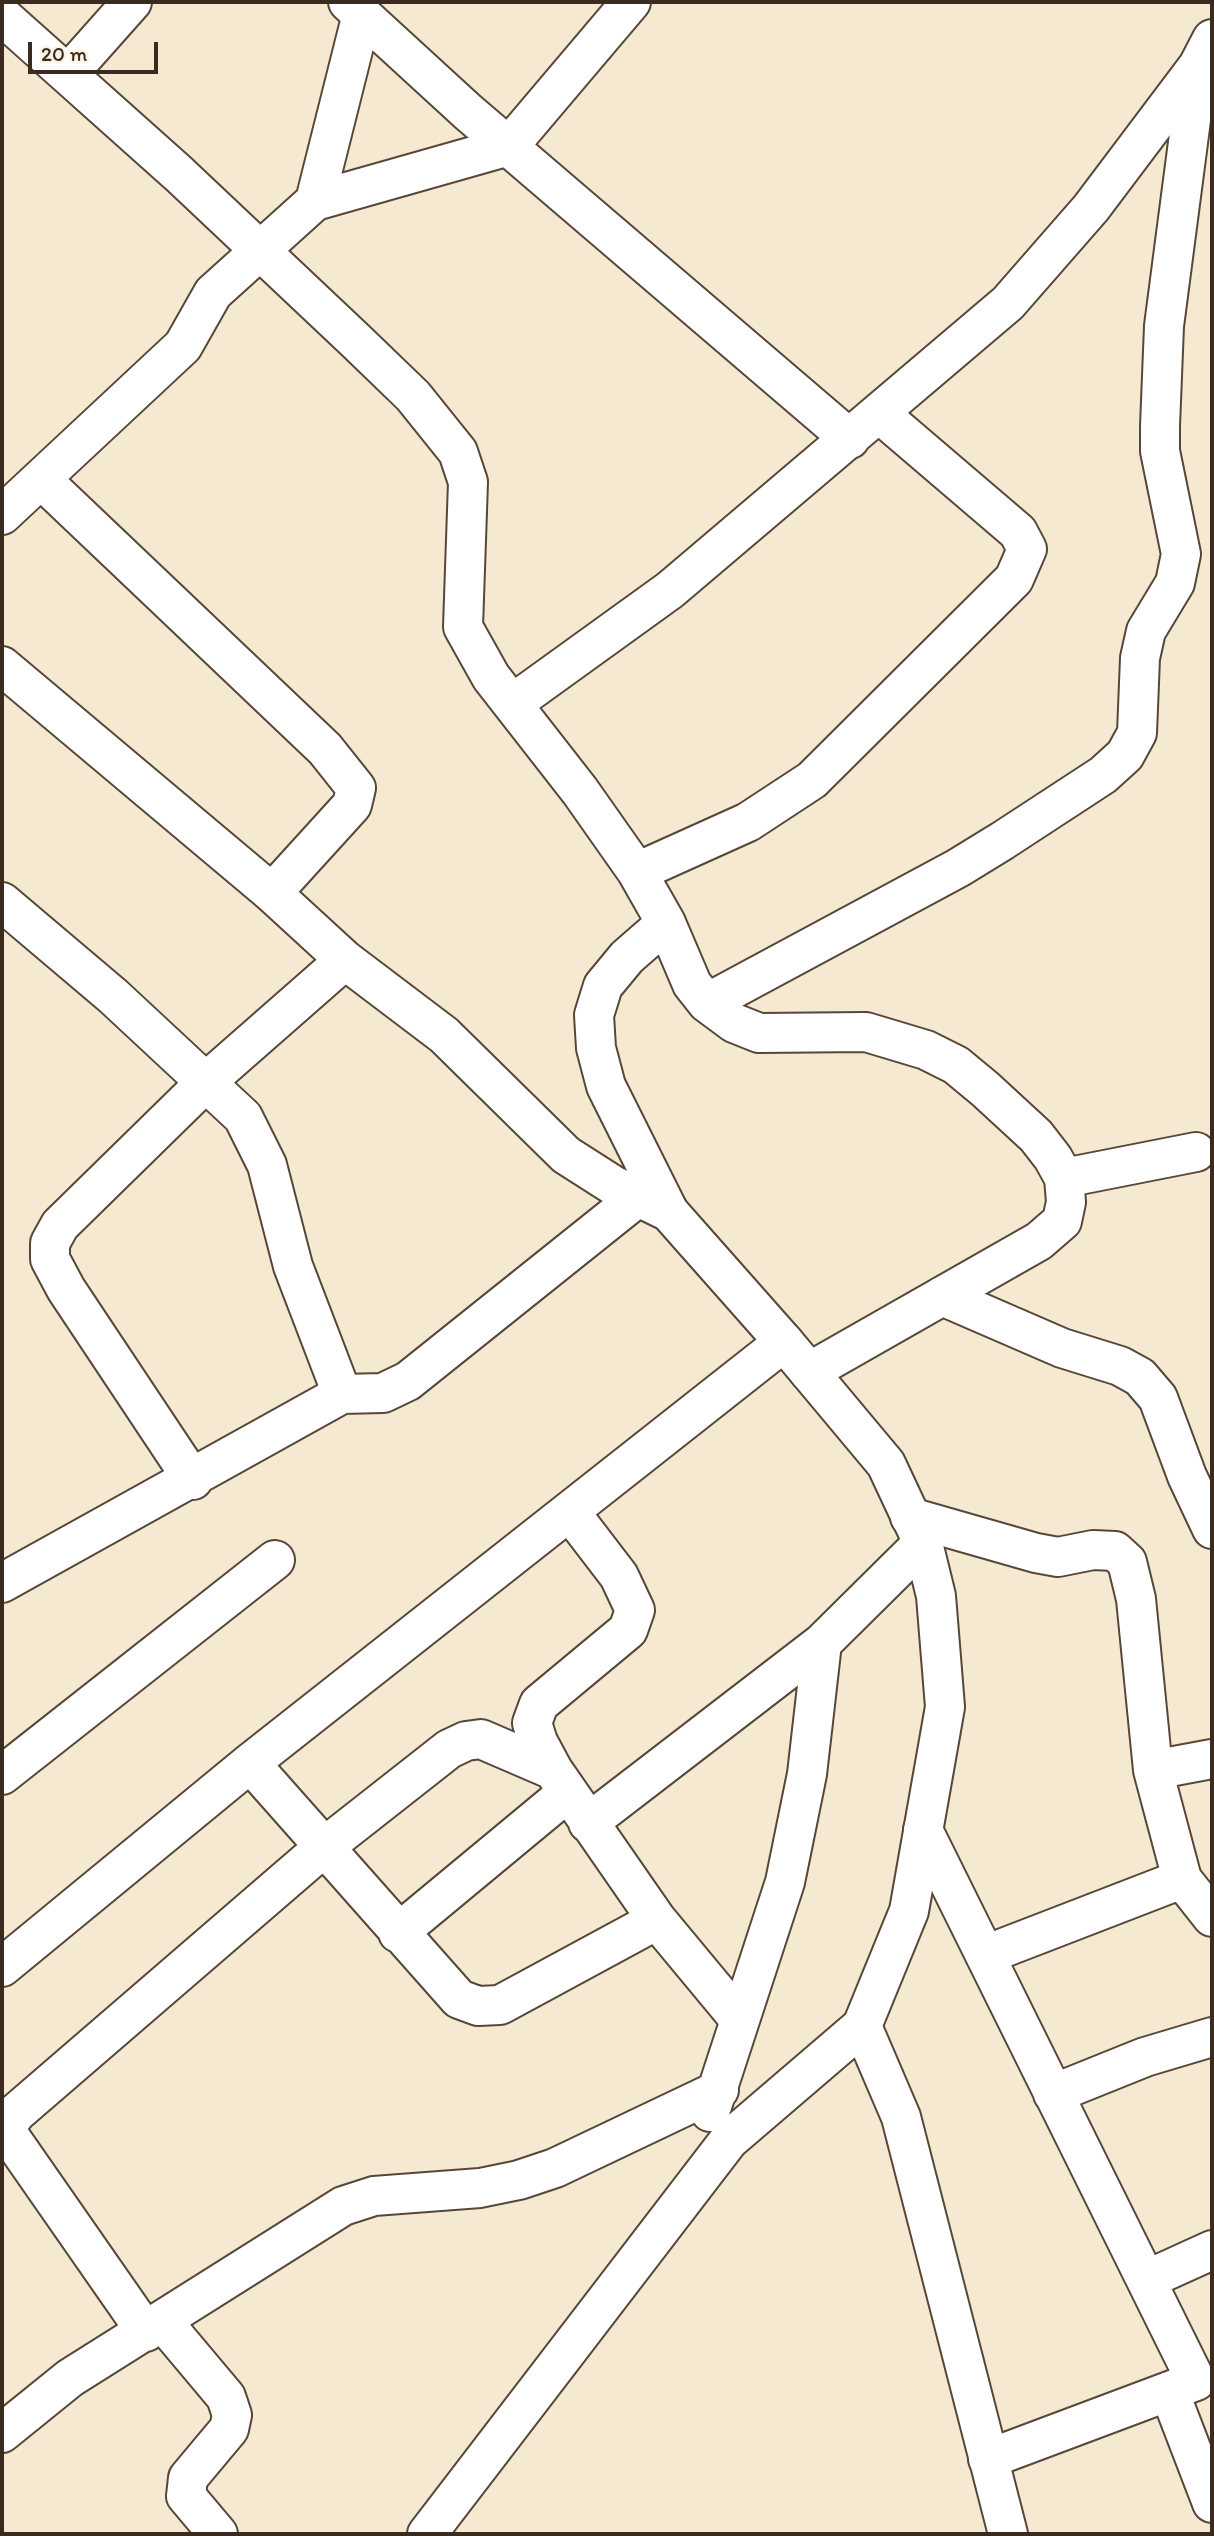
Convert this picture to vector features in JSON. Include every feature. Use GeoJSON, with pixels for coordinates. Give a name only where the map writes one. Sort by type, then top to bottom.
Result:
{"type":"FeatureCollection","features":[{"type":"Feature","properties":{"kind":"street"},"geometry":{"type":"LineString","coordinates":[[68,74],[132,2]]}},
{"type":"Feature","properties":{"kind":"street"},"geometry":{"type":"LineString","coordinates":[[2,515],[183,346],[213,293],[315,201],[509,146],[631,2]]}},
{"type":"Feature","properties":{"kind":"street"},"geometry":{"type":"LineString","coordinates":[[355,8],[509,146],[850,439]]}},
{"type":"Feature","properties":{"kind":"street"},"geometry":{"type":"LineString","coordinates":[[315,201],[355,8]]}},
{"type":"Feature","properties":{"kind":"street"},"geometry":{"type":"LineString","coordinates":[[2,16],[260,251],[413,397],[458,452],[468,482],[463,627],[480,660],[512,705],[580,791],[638,872],[666,923],[685,972],[707,1003],[734,1023],[759,1033],[866,1032],[926,1050],[956,1065],[1012,1113],[1054,1158],[1064,1178],[1066,1202],[1062,1221],[1039,1241],[809,1372]]}},
{"type":"Feature","properties":{"kind":"street"},"geometry":{"type":"LineString","coordinates":[[512,705],[670,590],[1008,303],[1091,208],[1205,52]]}},
{"type":"Feature","properties":{"kind":"street"},"geometry":{"type":"LineString","coordinates":[[707,1003],[991,848],[1103,775],[1125,755],[1137,733],[1140,658],[1146,631],[1175,583],[1181,554],[1160,451],[1164,326],[1205,52]]}},
{"type":"Feature","properties":{"kind":"street"},"geometry":{"type":"LineString","coordinates":[[638,872],[748,822],[813,780],[1014,579],[1027,549],[1018,532],[880,414]]}},
{"type":"Feature","properties":{"kind":"street"},"geometry":{"type":"LineString","coordinates":[[42,480],[325,749],[356,788],[352,805],[272,893]]}},
{"type":"Feature","properties":{"kind":"street"},"geometry":{"type":"LineString","coordinates":[[2,666],[272,893],[345,960],[444,1035],[566,1156],[653,1204],[784,1342],[886,1464],[917,1530],[936,1596],[945,1707],[909,1911],[862,2026],[729,2140],[427,2534]]}},
{"type":"Feature","properties":{"kind":"street"},"geometry":{"type":"LineString","coordinates":[[2,902],[113,996],[243,1118],[267,1165],[293,1266],[342,1394]]}},
{"type":"Feature","properties":{"kind":"street"},"geometry":{"type":"LineString","coordinates":[[653,1204],[606,1086],[596,1048],[594,1015],[603,986],[626,957],[666,923]]}},
{"type":"Feature","properties":{"kind":"street"},"geometry":{"type":"LineString","coordinates":[[193,1480],[66,1289],[50,1259],[50,1242],[60,1225],[206,1082],[345,960]]}},
{"type":"Feature","properties":{"kind":"street"},"geometry":{"type":"LineString","coordinates":[[1064,1178],[1196,1152]]}},
{"type":"Feature","properties":{"kind":"street"},"geometry":{"type":"LineString","coordinates":[[2,1583],[193,1480],[342,1394],[383,1392],[408,1381],[653,1204]]}},
{"type":"Feature","properties":{"kind":"street"},"geometry":{"type":"LineString","coordinates":[[942,1296],[1062,1348],[1120,1366],[1140,1377],[1158,1398],[1212,1529]]}},
{"type":"Feature","properties":{"kind":"street"},"geometry":{"type":"LineString","coordinates":[[2,1967],[250,1763],[784,1342]]}},
{"type":"Feature","properties":{"kind":"street"},"geometry":{"type":"LineString","coordinates":[[570,1512],[620,1576],[635,1610],[628,1630],[539,1704],[532,1723],[570,1795],[657,1920],[740,2021]]}},
{"type":"Feature","properties":{"kind":"street"},"geometry":{"type":"LineString","coordinates":[[398,1933],[570,1795],[822,1643],[917,1530]]}},
{"type":"Feature","properties":{"kind":"street"},"geometry":{"type":"LineString","coordinates":[[917,1530],[1058,1557],[1093,1550],[1115,1551],[1127,1562],[1136,1599],[1153,1770],[1182,1879],[1212,1917]]}},
{"type":"Feature","properties":{"kind":"street"},"geometry":{"type":"LineString","coordinates":[[2,1775],[275,1560]]}},
{"type":"Feature","properties":{"kind":"street"},"geometry":{"type":"LineString","coordinates":[[673,2213],[719,2090],[785,1882],[807,1774],[822,1643]]}},
{"type":"Feature","properties":{"kind":"street"},"geometry":{"type":"LineString","coordinates":[[218,2534],[186,2496],[188,2478],[229,2429],[232,2415],[226,2397],[154,2327],[6,2115],[323,1848],[449,1749],[466,1741],[481,1739],[502,1746],[570,1795]]}},
{"type":"Feature","properties":{"kind":"street"},"geometry":{"type":"LineString","coordinates":[[1153,1770],[1212,1759]]}},
{"type":"Feature","properties":{"kind":"street"},"geometry":{"type":"LineString","coordinates":[[250,1763],[458,1999],[478,2006],[499,2005],[657,1920]]}},
{"type":"Feature","properties":{"kind":"street"},"geometry":{"type":"LineString","coordinates":[[923,1830],[1146,2280],[1192,2387],[1212,2502]]}},
{"type":"Feature","properties":{"kind":"street"},"geometry":{"type":"LineString","coordinates":[[985,1955],[1182,1879]]}},
{"type":"Feature","properties":{"kind":"street"},"geometry":{"type":"LineString","coordinates":[[862,2026],[901,2117],[1009,2534]]}},
{"type":"Feature","properties":{"kind":"street"},"geometry":{"type":"LineString","coordinates":[[1053,2094],[1144,2057],[1212,2038]]}},
{"type":"Feature","properties":{"kind":"street"},"geometry":{"type":"LineString","coordinates":[[2,2433],[70,2378],[343,2206],[374,2196],[480,2188],[519,2180],[555,2168],[719,2090]]}},
{"type":"Feature","properties":{"kind":"street"},"geometry":{"type":"LineString","coordinates":[[1146,2280],[1212,2250]]}},
{"type":"Feature","properties":{"kind":"street"},"geometry":{"type":"LineString","coordinates":[[988,2459],[1192,2387]]}}]}
